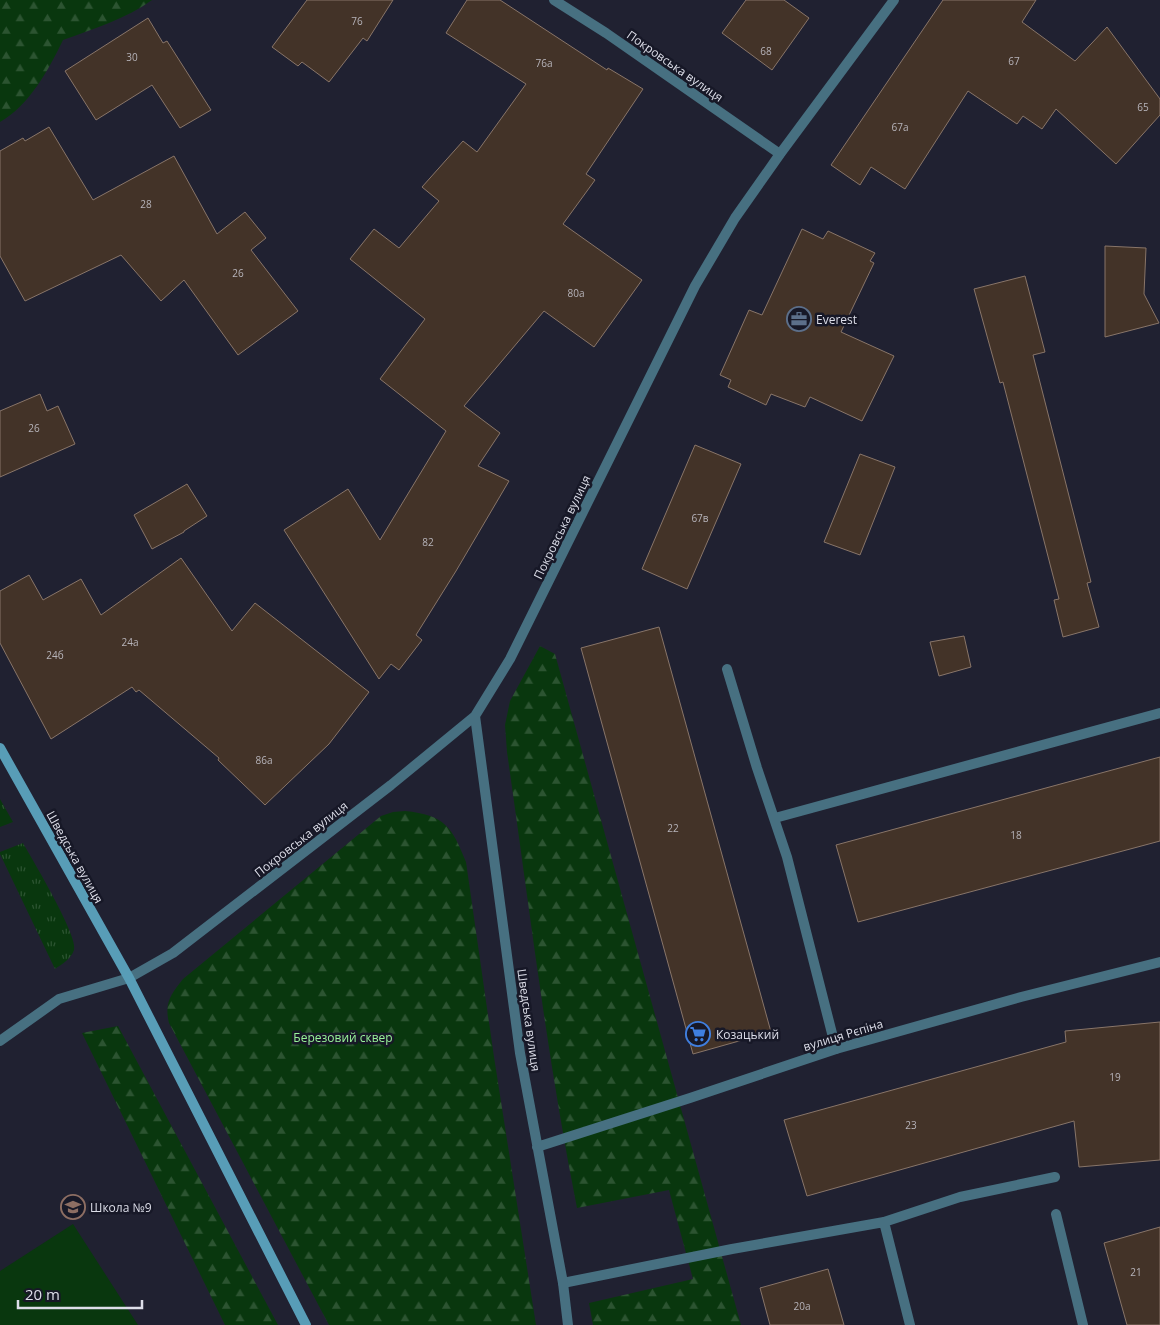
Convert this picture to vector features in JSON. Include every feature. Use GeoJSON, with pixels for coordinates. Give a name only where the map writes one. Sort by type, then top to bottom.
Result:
{"type":"FeatureCollection","features":[{"type":"Feature","properties":{"kind":"street","name":"Покровська вулиця"},"geometry":{"type":"LineString","coordinates":[[554,0],[606,33],[780,154]]}},
{"type":"Feature","properties":{"kind":"street","name":"Покровська вулиця"},"geometry":{"type":"LineString","coordinates":[[129,978],[174,954],[475,716],[510,659],[695,286],[735,218],[894,0]]}},
{"type":"Feature","properties":{"kind":"street"},"geometry":{"type":"LineString","coordinates":[[727,669],[757,768],[787,857],[836,1049]]}},
{"type":"Feature","properties":{"kind":"street"},"geometry":{"type":"LineString","coordinates":[[775,818],[1160,713]]}},
{"type":"Feature","properties":{"kind":"street","name":"Шведська вулиця"},"geometry":{"type":"LineString","coordinates":[[475,716],[520,1053],[563,1283],[568,1325]]}},
{"type":"Feature","properties":{"kind":"street","name":"Шведська вулиця"},"geometry":{"type":"LineString","coordinates":[[0,748],[129,978],[306,1325]]}},
{"type":"Feature","properties":{"kind":"street","name":"вулиця Рєпіна"},"geometry":{"type":"LineString","coordinates":[[537,1147],[836,1049],[1021,997],[1160,962]]}},
{"type":"Feature","properties":{"kind":"street"},"geometry":{"type":"LineString","coordinates":[[0,1041],[59,999],[129,978]]}},
{"type":"Feature","properties":{"kind":"street"},"geometry":{"type":"LineString","coordinates":[[563,1283],[732,1249],[884,1222],[960,1197],[1055,1177]]}},
{"type":"Feature","properties":{"kind":"street"},"geometry":{"type":"LineString","coordinates":[[1056,1214],[1083,1325]]}},
{"type":"Feature","properties":{"kind":"street"},"geometry":{"type":"LineString","coordinates":[[884,1222],[910,1325]]}},
{"type":"Feature","properties":{"kind":"green space"},"geometry":{"type":"Polygon","coordinates":[[[0,0],[152,0],[120,18],[63,40],[45,74],[29,97],[20,107],[0,122],[0,0]]]}},
{"type":"Feature","properties":{"kind":"green space"},"geometry":{"type":"Polygon","coordinates":[[[540,646],[555,654],[741,1325],[593,1325],[589,1303],[693,1279],[669,1190],[577,1208],[547,1038],[507,752],[505,725],[510,701],[540,646]]]}},
{"type":"Feature","properties":{"kind":"green space"},"geometry":{"type":"Polygon","coordinates":[[[0,799],[13,822],[0,827],[0,799]]]}},
{"type":"Feature","properties":{"kind":"green space","name":"Березовий сквер"},"geometry":{"type":"Polygon","coordinates":[[[405,811],[429,816],[445,825],[456,840],[466,862],[536,1325],[329,1325],[169,1023],[168,1004],[175,989],[183,979],[381,816],[405,811]]]}},
{"type":"Feature","properties":{"kind":"green space"},"geometry":{"type":"Polygon","coordinates":[[[23,843],[44,880],[74,942],[74,950],[71,956],[55,969],[0,854],[0,852],[23,843]]]}},
{"type":"Feature","properties":{"kind":"green space"},"geometry":{"type":"Polygon","coordinates":[[[118,1026],[278,1325],[225,1325],[82,1033],[118,1026]]]}},
{"type":"Feature","properties":{"kind":"green space"},"geometry":{"type":"Polygon","coordinates":[[[73,1224],[138,1325],[0,1325],[0,1271],[73,1224]]]}},
{"type":"Feature","properties":{"kind":"building"},"geometry":{"type":"Polygon","coordinates":[[[307,0],[393,0],[367,41],[363,38],[329,82],[302,62],[298,66],[272,47],[307,0]]]}},
{"type":"Feature","properties":{"kind":"building"},"geometry":{"type":"Polygon","coordinates":[[[467,0],[500,0],[607,70],[608,68],[643,89],[586,174],[595,180],[563,224],[642,280],[594,347],[544,311],[464,406],[500,433],[478,466],[509,481],[416,635],[422,640],[399,670],[391,664],[379,679],[284,530],[348,489],[380,540],[446,431],[380,379],[425,319],[350,259],[374,229],[399,248],[439,201],[422,187],[463,141],[477,152],[526,84],[446,33],[467,0]]]}},
{"type":"Feature","properties":{"kind":"building"},"geometry":{"type":"Polygon","coordinates":[[[746,0],[784,0],[809,18],[772,70],[722,33],[746,0]]]}},
{"type":"Feature","properties":{"kind":"building"},"geometry":{"type":"Polygon","coordinates":[[[943,0],[1036,0],[1022,22],[1075,61],[1107,27],[1160,99],[1160,115],[1116,164],[1056,109],[1042,129],[1023,116],[1017,124],[968,91],[905,189],[871,167],[860,185],[831,165],[943,0]]]}},
{"type":"Feature","properties":{"kind":"building"},"geometry":{"type":"Polygon","coordinates":[[[148,18],[163,43],[167,41],[211,110],[180,128],[152,85],[96,120],[65,71],[148,18]]]}},
{"type":"Feature","properties":{"kind":"building"},"geometry":{"type":"Polygon","coordinates":[[[49,127],[93,200],[174,156],[217,234],[245,212],[266,238],[251,250],[298,311],[238,355],[184,280],[161,301],[121,255],[25,301],[0,256],[0,151],[23,138],[25,141],[49,127]]]}},
{"type":"Feature","properties":{"kind":"building"},"geometry":{"type":"Polygon","coordinates":[[[802,229],[823,239],[828,231],[875,253],[870,261],[874,263],[841,332],[894,356],[862,421],[810,397],[805,407],[771,394],[766,405],[728,387],[731,380],[720,375],[749,310],[762,315],[802,229]]]}},
{"type":"Feature","properties":{"kind":"building"},"geometry":{"type":"Polygon","coordinates":[[[1105,246],[1146,248],[1144,294],[1159,323],[1105,337],[1105,246]]]}},
{"type":"Feature","properties":{"kind":"building"},"geometry":{"type":"Polygon","coordinates":[[[1025,276],[1045,352],[1033,355],[1091,582],[1087,583],[1099,627],[1063,637],[1054,600],[1059,599],[1003,382],[1000,383],[974,289],[1025,276]]]}},
{"type":"Feature","properties":{"kind":"building"},"geometry":{"type":"Polygon","coordinates":[[[40,394],[47,411],[58,406],[75,444],[0,477],[0,411],[40,394]]]}},
{"type":"Feature","properties":{"kind":"building"},"geometry":{"type":"Polygon","coordinates":[[[695,445],[741,464],[687,589],[642,569],[695,445]]]}},
{"type":"Feature","properties":{"kind":"building"},"geometry":{"type":"Polygon","coordinates":[[[860,454],[895,467],[860,555],[824,542],[860,454]]]}},
{"type":"Feature","properties":{"kind":"building"},"geometry":{"type":"Polygon","coordinates":[[[187,484],[207,516],[184,532],[152,549],[134,515],[187,484]]]}},
{"type":"Feature","properties":{"kind":"building"},"geometry":{"type":"Polygon","coordinates":[[[181,558],[232,631],[255,603],[369,692],[329,744],[265,805],[218,760],[219,758],[139,690],[136,692],[132,687],[51,739],[0,643],[0,591],[29,575],[43,600],[81,579],[101,615],[181,558]]]}},
{"type":"Feature","properties":{"kind":"building"},"geometry":{"type":"Polygon","coordinates":[[[659,627],[771,1032],[693,1054],[581,648],[659,627]]]}},
{"type":"Feature","properties":{"kind":"building"},"geometry":{"type":"Polygon","coordinates":[[[964,636],[971,667],[939,676],[930,642],[964,636]]]}},
{"type":"Feature","properties":{"kind":"building"},"geometry":{"type":"Polygon","coordinates":[[[1160,757],[1160,841],[858,922],[836,845],[1160,757]]]}},
{"type":"Feature","properties":{"kind":"building"},"geometry":{"type":"Polygon","coordinates":[[[1160,1022],[1160,1160],[1079,1167],[1074,1121],[807,1196],[784,1120],[1066,1042],[1065,1031],[1160,1022]]]}},
{"type":"Feature","properties":{"kind":"building"},"geometry":{"type":"Polygon","coordinates":[[[1160,1227],[1160,1325],[1127,1325],[1104,1243],[1160,1227]]]}},
{"type":"Feature","properties":{"kind":"building"},"geometry":{"type":"Polygon","coordinates":[[[828,1269],[844,1325],[770,1325],[760,1288],[828,1269]]]}},
{"type":"Feature","properties":{"kind":"place","name":"Everest"},"geometry":{"type":"Point","coordinates":[799,319]}},
{"type":"Feature","properties":{"kind":"place","name":"Козацький"},"geometry":{"type":"Point","coordinates":[698,1034]}},
{"type":"Feature","properties":{"kind":"place","name":"Школа №9"},"geometry":{"type":"Point","coordinates":[73,1207]}}]}
